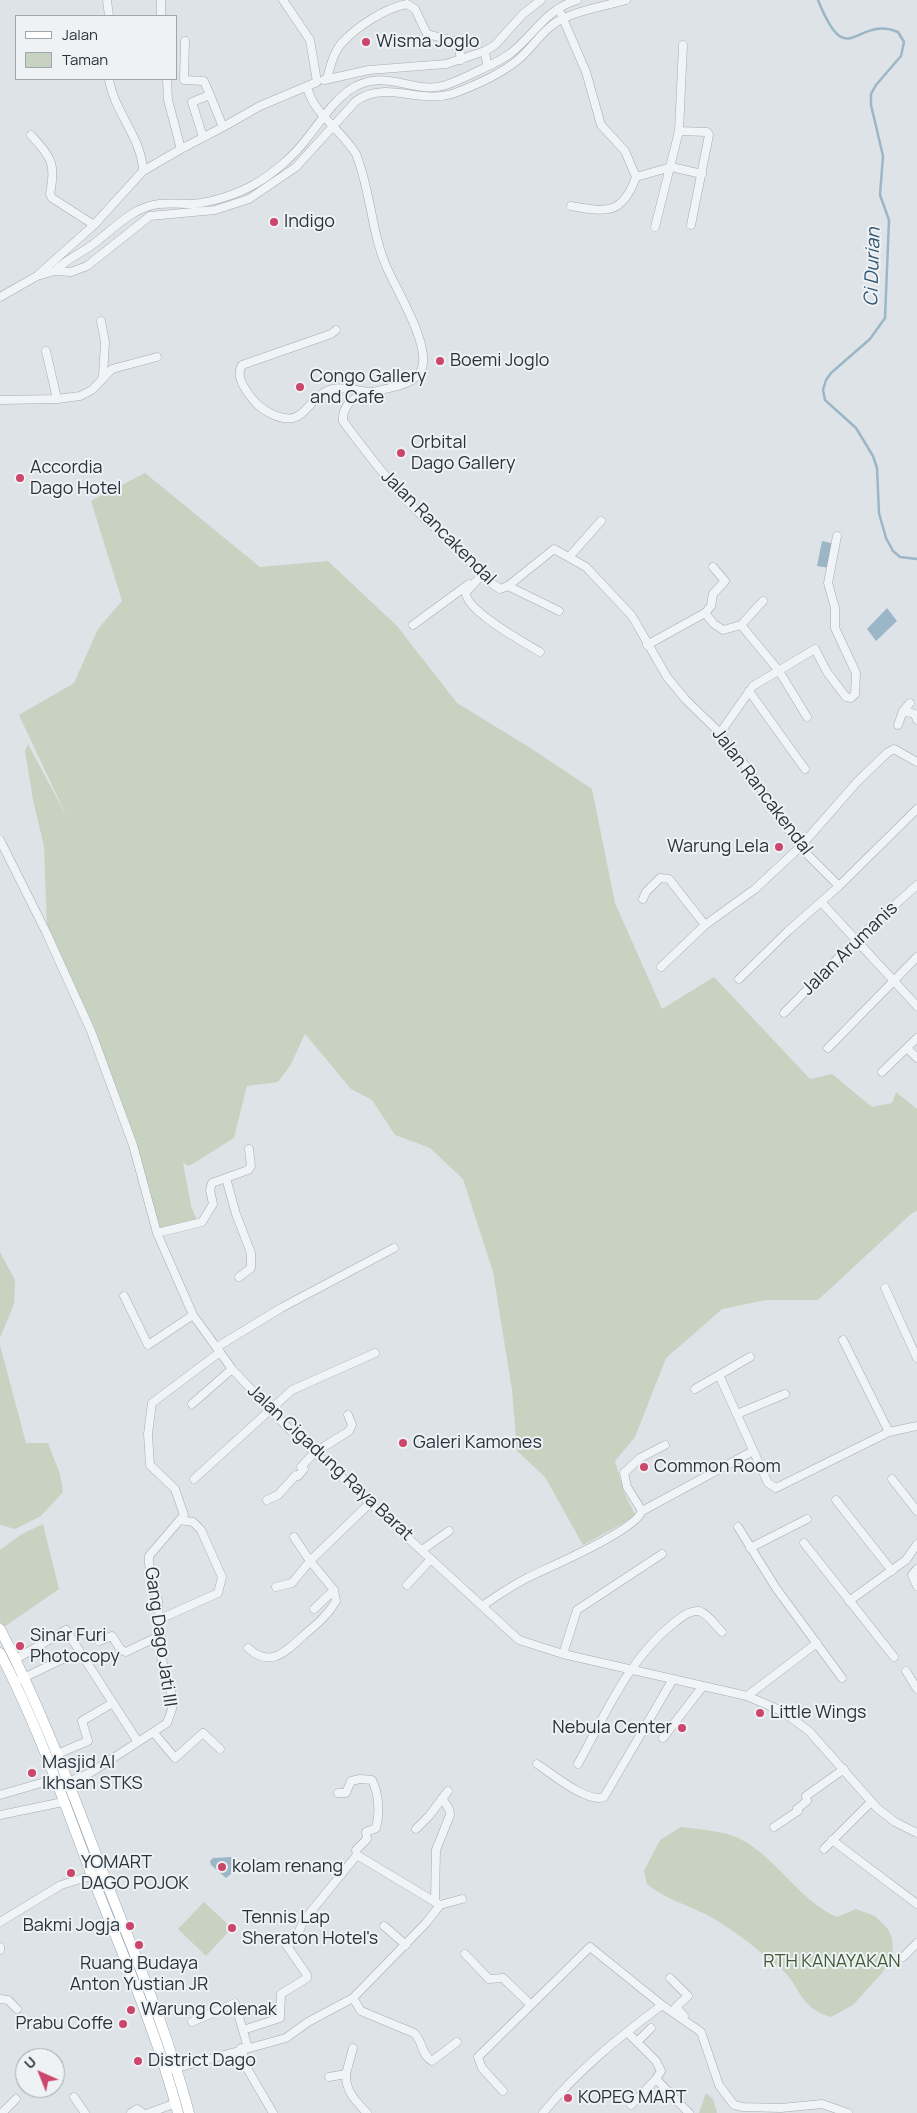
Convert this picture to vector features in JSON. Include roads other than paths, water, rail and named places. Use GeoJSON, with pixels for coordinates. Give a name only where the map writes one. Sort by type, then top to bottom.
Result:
{"type":"FeatureCollection","features":[{"type":"Feature","properties":{"kind":"main road"},"geometry":{"type":"LineString","coordinates":[[0,1629],[25,1678],[68,1782],[177,2067],[190,2113]]}},
{"type":"Feature","properties":{"kind":"main road"},"geometry":{"type":"LineString","coordinates":[[0,1653],[15,1683],[55,1779],[166,2070],[177,2108]]}},
{"type":"Feature","properties":{"kind":"street"},"geometry":{"type":"LineString","coordinates":[[107,0],[109,15]]}},
{"type":"Feature","properties":{"kind":"street"},"geometry":{"type":"LineString","coordinates":[[161,0],[161,15]]}},
{"type":"Feature","properties":{"kind":"street"},"geometry":{"type":"LineString","coordinates":[[283,0],[310,40],[317,82]]}},
{"type":"Feature","properties":{"kind":"street"},"geometry":{"type":"LineString","coordinates":[[0,298],[37,276],[94,225],[142,171],[181,149],[260,106],[317,82],[369,70],[446,64],[485,51],[495,45],[523,14],[541,0]]}},
{"type":"Feature","properties":{"kind":"street"},"geometry":{"type":"LineString","coordinates":[[56,271],[61,264],[91,246],[121,221],[144,209],[159,204],[206,202],[253,185],[282,164],[308,138],[323,116],[347,92],[366,81],[399,81],[428,87],[447,84],[465,77],[511,53],[558,7],[577,0]]}},
{"type":"Feature","properties":{"kind":"street"},"geometry":{"type":"LineString","coordinates":[[37,276],[56,271],[71,272],[87,266],[150,216],[215,210],[249,199],[296,167],[356,101],[372,92],[420,96],[450,94],[468,87],[519,59],[552,26],[564,18],[626,0]]}},
{"type":"Feature","properties":{"kind":"street"},"geometry":{"type":"LineString","coordinates":[[326,80],[332,61],[341,44],[360,28],[394,6],[407,4],[415,9],[427,34],[458,42],[461,60]]}},
{"type":"Feature","properties":{"kind":"street"},"geometry":{"type":"LineString","coordinates":[[558,7],[586,72],[601,125],[625,151],[636,177],[627,197],[613,209],[605,212],[571,206]]}},
{"type":"Feature","properties":{"kind":"street"},"geometry":{"type":"LineString","coordinates":[[185,41],[184,80],[204,81],[223,127]]}},
{"type":"Feature","properties":{"kind":"street"},"geometry":{"type":"LineString","coordinates":[[655,228],[679,131],[683,45]]}},
{"type":"Feature","properties":{"kind":"street"},"geometry":{"type":"LineString","coordinates":[[485,51],[487,65]]}},
{"type":"Feature","properties":{"kind":"street"},"geometry":{"type":"LineString","coordinates":[[465,77],[468,87]]}},
{"type":"Feature","properties":{"kind":"street"},"geometry":{"type":"LineString","coordinates":[[109,80],[119,111],[140,152],[142,171]]}},
{"type":"Feature","properties":{"kind":"street"},"geometry":{"type":"LineString","coordinates":[[167,80],[168,100],[181,149]]}},
{"type":"Feature","properties":{"kind":"street"},"geometry":{"type":"LineString","coordinates":[[447,84],[450,94]]}},
{"type":"Feature","properties":{"kind":"street","name":"Jalan Rancakendal"},"geometry":{"type":"LineString","coordinates":[[307,86],[311,100],[323,116],[350,144],[359,161],[379,249],[417,332],[424,359],[422,368],[416,376],[389,389],[372,392],[347,403],[342,412],[343,421],[388,481],[428,522],[450,540],[479,574],[500,589],[508,586],[552,550],[570,556],[586,568],[632,616],[675,688],[720,733],[747,768],[800,847],[839,886]]}},
{"type":"Feature","properties":{"kind":"street"},"geometry":{"type":"LineString","coordinates":[[203,137],[192,102],[210,95]]}},
{"type":"Feature","properties":{"kind":"street"},"geometry":{"type":"LineString","coordinates":[[679,131],[708,133],[702,174],[691,225]]}},
{"type":"Feature","properties":{"kind":"street"},"geometry":{"type":"LineString","coordinates":[[31,135],[48,155],[53,167],[54,175],[50,194],[52,198],[94,225]]}},
{"type":"Feature","properties":{"kind":"street"},"geometry":{"type":"LineString","coordinates":[[636,177],[671,167],[702,174]]}},
{"type":"Feature","properties":{"kind":"street"},"geometry":{"type":"LineString","coordinates":[[101,321],[105,342],[103,376]]}},
{"type":"Feature","properties":{"kind":"street"},"geometry":{"type":"LineString","coordinates":[[336,330],[242,365],[239,372],[243,386],[256,406],[286,420],[301,414],[322,393],[333,388],[372,392]]}},
{"type":"Feature","properties":{"kind":"street"},"geometry":{"type":"LineString","coordinates":[[46,351],[57,399]]}},
{"type":"Feature","properties":{"kind":"street"},"geometry":{"type":"LineString","coordinates":[[0,400],[57,399],[85,394],[92,390],[103,376],[112,369],[157,356]]}},
{"type":"Feature","properties":{"kind":"street"},"geometry":{"type":"LineString","coordinates":[[570,556],[601,520]]}},
{"type":"Feature","properties":{"kind":"street"},"geometry":{"type":"LineString","coordinates":[[720,733],[749,691],[760,680],[816,649],[827,672],[846,697],[851,698],[855,694],[856,673],[835,628],[836,610],[828,583],[837,536]]}},
{"type":"Feature","properties":{"kind":"street"},"geometry":{"type":"LineString","coordinates":[[647,644],[705,613],[711,606],[713,594],[725,581],[713,567]]}},
{"type":"Feature","properties":{"kind":"street"},"geometry":{"type":"LineString","coordinates":[[412,625],[468,585],[479,574]]}},
{"type":"Feature","properties":{"kind":"street"},"geometry":{"type":"LineString","coordinates":[[479,574],[466,592],[465,597],[496,626],[540,652]]}},
{"type":"Feature","properties":{"kind":"street"},"geometry":{"type":"LineString","coordinates":[[508,586],[560,611]]}},
{"type":"Feature","properties":{"kind":"street"},"geometry":{"type":"LineString","coordinates":[[705,613],[714,624],[723,630],[740,625],[763,601]]}},
{"type":"Feature","properties":{"kind":"street"},"geometry":{"type":"LineString","coordinates":[[740,625],[779,671],[807,717]]}},
{"type":"Feature","properties":{"kind":"street"},"geometry":{"type":"LineString","coordinates":[[749,691],[805,769]]}},
{"type":"Feature","properties":{"kind":"street"},"geometry":{"type":"LineString","coordinates":[[898,725],[902,712],[910,703]]}},
{"type":"Feature","properties":{"kind":"street"},"geometry":{"type":"LineString","coordinates":[[902,712],[915,714],[917,720]]}},
{"type":"Feature","properties":{"kind":"street"},"geometry":{"type":"LineString","coordinates":[[661,967],[705,926],[755,889],[800,847],[857,782],[891,750],[902,752],[917,762]]}},
{"type":"Feature","properties":{"kind":"street"},"geometry":{"type":"LineString","coordinates":[[739,979],[788,931],[839,886],[917,809]]}},
{"type":"Feature","properties":{"kind":"street","name":"Jalan Cigadung Raya Barat"},"geometry":{"type":"LineString","coordinates":[[0,840],[46,932],[91,1031],[133,1145],[157,1233],[193,1315],[232,1368],[269,1409],[314,1453],[519,1640],[563,1654],[747,1696],[782,1711],[802,1724],[844,1769],[871,1802],[895,1822],[917,1833]]}},
{"type":"Feature","properties":{"kind":"street"},"geometry":{"type":"LineString","coordinates":[[643,899],[646,892],[660,878],[668,879],[705,926]]}},
{"type":"Feature","properties":{"kind":"street","name":"Jalan Arumanis"},"geometry":{"type":"LineString","coordinates":[[784,1013],[856,940],[917,885]]}},
{"type":"Feature","properties":{"kind":"street"},"geometry":{"type":"LineString","coordinates":[[821,902],[917,1006]]}},
{"type":"Feature","properties":{"kind":"street"},"geometry":{"type":"LineString","coordinates":[[828,1048],[917,957]]}},
{"type":"Feature","properties":{"kind":"street"},"geometry":{"type":"LineString","coordinates":[[882,1072],[917,1038]]}},
{"type":"Feature","properties":{"kind":"street"},"geometry":{"type":"LineString","coordinates":[[907,1048],[917,1058]]}},
{"type":"Feature","properties":{"kind":"street"},"geometry":{"type":"LineString","coordinates":[[157,1233],[202,1222],[213,1204],[210,1186],[250,1168],[249,1149]]}},
{"type":"Feature","properties":{"kind":"street"},"geometry":{"type":"LineString","coordinates":[[226,1178],[236,1214],[251,1253],[251,1268],[239,1277]]}},
{"type":"Feature","properties":{"kind":"street"},"geometry":{"type":"LineString","coordinates":[[160,1619],[218,1593],[222,1577],[201,1528],[193,1522],[180,1520],[183,1517],[183,1513],[175,1489],[150,1465],[148,1434],[152,1403],[218,1349],[281,1308],[394,1248]]}},
{"type":"Feature","properties":{"kind":"street"},"geometry":{"type":"LineString","coordinates":[[885,1288],[917,1358]]}},
{"type":"Feature","properties":{"kind":"street"},"geometry":{"type":"LineString","coordinates":[[124,1296],[148,1344],[193,1315]]}},
{"type":"Feature","properties":{"kind":"street"},"geometry":{"type":"LineString","coordinates":[[843,1340],[889,1432]]}},
{"type":"Feature","properties":{"kind":"street"},"geometry":{"type":"LineString","coordinates":[[194,1479],[292,1390],[376,1353]]}},
{"type":"Feature","properties":{"kind":"street"},"geometry":{"type":"LineString","coordinates":[[695,1388],[750,1357]]}},
{"type":"Feature","properties":{"kind":"street"},"geometry":{"type":"LineString","coordinates":[[192,1404],[232,1368]]}},
{"type":"Feature","properties":{"kind":"street"},"geometry":{"type":"LineString","coordinates":[[718,1375],[768,1483],[776,1488],[889,1432],[917,1426]]}},
{"type":"Feature","properties":{"kind":"street"},"geometry":{"type":"LineString","coordinates":[[737,1414],[785,1394]]}},
{"type":"Feature","properties":{"kind":"street"},"geometry":{"type":"LineString","coordinates":[[267,1500],[278,1495],[296,1475],[298,1476],[304,1469],[302,1467],[314,1453],[349,1431],[352,1425],[348,1415]]}},
{"type":"Feature","properties":{"kind":"street"},"geometry":{"type":"LineString","coordinates":[[642,1511],[626,1487],[623,1478],[624,1473],[640,1458],[665,1445]]}},
{"type":"Feature","properties":{"kind":"street"},"geometry":{"type":"LineString","coordinates":[[482,1606],[508,1589],[623,1529],[638,1519],[642,1511],[753,1451]]}},
{"type":"Feature","properties":{"kind":"street"},"geometry":{"type":"LineString","coordinates":[[892,1479],[917,1511]]}},
{"type":"Feature","properties":{"kind":"street"},"geometry":{"type":"LineString","coordinates":[[836,1500],[892,1571]]}},
{"type":"Feature","properties":{"kind":"street"},"geometry":{"type":"LineString","coordinates":[[276,1586],[292,1583],[310,1561],[370,1503]]}},
{"type":"Feature","properties":{"kind":"street"},"geometry":{"type":"LineString","coordinates":[[750,1548],[807,1519]]}},
{"type":"Feature","properties":{"kind":"street","name":"Gang Dago Jati III"},"geometry":{"type":"LineString","coordinates":[[68,1782],[90,1772],[167,1723],[172,1709],[171,1692],[161,1658],[160,1619],[149,1556],[180,1520]]}},
{"type":"Feature","properties":{"kind":"street"},"geometry":{"type":"LineString","coordinates":[[738,1527],[776,1588],[842,1678]]}},
{"type":"Feature","properties":{"kind":"street"},"geometry":{"type":"LineString","coordinates":[[422,1550],[449,1532]]}},
{"type":"Feature","properties":{"kind":"street"},"geometry":{"type":"LineString","coordinates":[[248,1648],[256,1655],[267,1658],[286,1653],[329,1614],[336,1601],[334,1590],[310,1561],[294,1537]]}},
{"type":"Feature","properties":{"kind":"street"},"geometry":{"type":"LineString","coordinates":[[804,1543],[894,1657]]}},
{"type":"Feature","properties":{"kind":"street"},"geometry":{"type":"LineString","coordinates":[[849,1602],[906,1560],[917,1544]]}},
{"type":"Feature","properties":{"kind":"street"},"geometry":{"type":"LineString","coordinates":[[563,1654],[577,1610],[662,1554]]}},
{"type":"Feature","properties":{"kind":"street"},"geometry":{"type":"LineString","coordinates":[[407,1584],[431,1559]]}},
{"type":"Feature","properties":{"kind":"street"},"geometry":{"type":"LineString","coordinates":[[917,1569],[912,1575],[917,1586]]}},
{"type":"Feature","properties":{"kind":"street"},"geometry":{"type":"LineString","coordinates":[[314,1609],[334,1590]]}},
{"type":"Feature","properties":{"kind":"street"},"geometry":{"type":"LineString","coordinates":[[578,1764],[631,1669],[654,1639],[691,1612],[703,1612],[722,1632]]}},
{"type":"Feature","properties":{"kind":"street"},"geometry":{"type":"LineString","coordinates":[[16,1659],[66,1630],[138,1742]]}},
{"type":"Feature","properties":{"kind":"street"},"geometry":{"type":"LineString","coordinates":[[98,1642],[112,1636],[121,1650],[126,1652],[161,1636]]}},
{"type":"Feature","properties":{"kind":"street"},"geometry":{"type":"LineString","coordinates":[[747,1696],[817,1643]]}},
{"type":"Feature","properties":{"kind":"street"},"geometry":{"type":"LineString","coordinates":[[15,1683],[65,1658]]}},
{"type":"Feature","properties":{"kind":"street"},"geometry":{"type":"LineString","coordinates":[[906,1671],[917,1689]]}},
{"type":"Feature","properties":{"kind":"street"},"geometry":{"type":"LineString","coordinates":[[536,1764],[578,1791],[597,1798],[604,1797],[673,1679]]}},
{"type":"Feature","properties":{"kind":"street"},"geometry":{"type":"LineString","coordinates":[[663,1738],[703,1686]]}},
{"type":"Feature","properties":{"kind":"street"},"geometry":{"type":"LineString","coordinates":[[57,1754],[88,1741],[82,1721],[112,1704]]}},
{"type":"Feature","properties":{"kind":"street"},"geometry":{"type":"LineString","coordinates":[[154,1732],[175,1758],[203,1733],[220,1749]]}},
{"type":"Feature","properties":{"kind":"street"},"geometry":{"type":"LineString","coordinates":[[774,1827],[798,1811],[797,1809],[807,1801],[806,1796],[844,1769]]}},
{"type":"Feature","properties":{"kind":"street"},"geometry":{"type":"LineString","coordinates":[[0,1795],[55,1779]]}},
{"type":"Feature","properties":{"kind":"street"},"geometry":{"type":"LineString","coordinates":[[243,2030],[280,2018],[281,1994],[306,1980],[307,1975],[287,1946],[295,1940],[304,1920],[357,1855],[356,1850],[367,1839],[366,1832],[376,1828],[379,1813],[376,1788],[372,1780],[360,1779],[351,1781],[346,1793],[338,1793]]}},
{"type":"Feature","properties":{"kind":"street"},"geometry":{"type":"LineString","coordinates":[[416,1829],[429,1816],[448,1791]]}},
{"type":"Feature","properties":{"kind":"street"},"geometry":{"type":"LineString","coordinates":[[166,2070],[286,2038],[308,2022],[354,1998],[426,1923],[437,1902],[436,1850],[450,1815],[449,1809],[442,1798]]}},
{"type":"Feature","properties":{"kind":"street"},"geometry":{"type":"LineString","coordinates":[[0,1815],[63,1802]]}},
{"type":"Feature","properties":{"kind":"street"},"geometry":{"type":"LineString","coordinates":[[824,1849],[871,1802]]}},
{"type":"Feature","properties":{"kind":"street"},"geometry":{"type":"LineString","coordinates":[[832,1840],[917,1904]]}},
{"type":"Feature","properties":{"kind":"street"},"geometry":{"type":"LineString","coordinates":[[357,1855],[382,1872],[437,1902],[462,1899]]}},
{"type":"Feature","properties":{"kind":"street"},"geometry":{"type":"LineString","coordinates":[[0,1922],[61,1885],[103,1872]]}},
{"type":"Feature","properties":{"kind":"street"},"geometry":{"type":"LineString","coordinates":[[384,1926],[406,1945]]}},
{"type":"Feature","properties":{"kind":"street"},"geometry":{"type":"LineString","coordinates":[[903,1957],[917,1943]]}},
{"type":"Feature","properties":{"kind":"street"},"geometry":{"type":"LineString","coordinates":[[503,2091],[482,2068],[478,2057],[590,1947],[662,2005],[696,2028]]}},
{"type":"Feature","properties":{"kind":"street"},"geometry":{"type":"LineString","coordinates":[[465,1954],[489,1979],[500,1977],[506,1980],[530,2004]]}},
{"type":"Feature","properties":{"kind":"street"},"geometry":{"type":"LineString","coordinates":[[670,1978],[688,1996],[677,2009],[704,2037],[719,2085],[734,2105],[780,2108],[822,2104],[848,2113]]}},
{"type":"Feature","properties":{"kind":"street"},"geometry":{"type":"LineString","coordinates":[[354,1998],[361,2011],[414,2033],[418,2037],[426,2056],[432,2061],[457,2042]]}},
{"type":"Feature","properties":{"kind":"street"},"geometry":{"type":"LineString","coordinates":[[0,1999],[8,2000],[17,2009]]}},
{"type":"Feature","properties":{"kind":"street"},"geometry":{"type":"LineString","coordinates":[[192,2022],[235,2003],[243,2030],[248,2070],[273,2113]]}},
{"type":"Feature","properties":{"kind":"street"},"geometry":{"type":"LineString","coordinates":[[543,2113],[568,2085],[626,2032],[662,2005]]}},
{"type":"Feature","properties":{"kind":"street"},"geometry":{"type":"LineString","coordinates":[[637,2042],[651,2028]]}},
{"type":"Feature","properties":{"kind":"street"},"geometry":{"type":"LineString","coordinates":[[626,2032],[637,2042],[661,2071],[656,2079],[631,2104]]}},
{"type":"Feature","properties":{"kind":"street"},"geometry":{"type":"LineString","coordinates":[[353,2048],[346,2074],[346,2082],[349,2091],[367,2113]]}},
{"type":"Feature","properties":{"kind":"street"},"geometry":{"type":"LineString","coordinates":[[329,2077],[346,2074]]}},
{"type":"Feature","properties":{"kind":"street"},"geometry":{"type":"LineString","coordinates":[[656,2079],[689,2113]]}},
{"type":"Feature","properties":{"kind":"street"},"geometry":{"type":"LineString","coordinates":[[74,2097],[85,2113]]}},
{"type":"Feature","properties":{"kind":"street"},"geometry":{"type":"LineString","coordinates":[[2,2113],[16,2099]]}},
{"type":"Feature","properties":{"kind":"street"},"geometry":{"type":"LineString","coordinates":[[150,2113],[177,2108]]}},
{"type":"Feature","properties":{"kind":"street"},"geometry":{"type":"LineString","coordinates":[[131,2113],[137,2109],[143,2113]]}},
{"type":"Feature","properties":{"kind":"water"},"geometry":{"type":"Polygon","coordinates":[[[822,541],[835,544],[830,568],[817,566],[822,541]]]}},
{"type":"Feature","properties":{"kind":"water"},"geometry":{"type":"Polygon","coordinates":[[[887,608],[897,621],[876,641],[867,629],[887,608]]]}},
{"type":"Feature","properties":{"kind":"water","name":"kolam renang"},"geometry":{"type":"Polygon","coordinates":[[[231,1857],[236,1861],[236,1865],[231,1868],[231,1874],[226,1878],[211,1865],[210,1861],[213,1858],[231,1857]]]}},
{"type":"Feature","properties":{"kind":"waterway","name":"Ci Durian"},"geometry":{"type":"LineString","coordinates":[[818,0],[828,22],[837,34],[845,38],[872,30],[883,29],[898,32],[904,42],[901,56],[876,85],[871,94],[871,105],[883,156],[880,195],[889,220],[885,318],[870,339],[831,373],[826,380],[823,390],[825,400],[856,428],[873,456],[877,468],[879,513],[886,538],[893,551],[900,557],[917,559]]}},
{"type":"Feature","properties":{"kind":"place","name":"Wisma Joglo"},"geometry":{"type":"Point","coordinates":[366,42]}},
{"type":"Feature","properties":{"kind":"place","name":"Indigo"},"geometry":{"type":"Point","coordinates":[274,222]}},
{"type":"Feature","properties":{"kind":"place","name":"Boemi Joglo"},"geometry":{"type":"Point","coordinates":[440,361]}},
{"type":"Feature","properties":{"kind":"place","name":"Congo Gallery and Cafe"},"geometry":{"type":"Point","coordinates":[300,387]}},
{"type":"Feature","properties":{"kind":"place","name":"Orbital Dago Gallery"},"geometry":{"type":"Point","coordinates":[401,453]}},
{"type":"Feature","properties":{"kind":"place","name":"Accordia Dago Hotel"},"geometry":{"type":"Point","coordinates":[20,478]}},
{"type":"Feature","properties":{"kind":"place","name":"Warung Lela"},"geometry":{"type":"Point","coordinates":[779,847]}},
{"type":"Feature","properties":{"kind":"place","name":"Galeri Kamones"},"geometry":{"type":"Point","coordinates":[403,1443]}},
{"type":"Feature","properties":{"kind":"place","name":"Common Room"},"geometry":{"type":"Point","coordinates":[644,1467]}},
{"type":"Feature","properties":{"kind":"place","name":"Sinar Furi Photocopy"},"geometry":{"type":"Point","coordinates":[20,1646]}},
{"type":"Feature","properties":{"kind":"place","name":"Little Wings"},"geometry":{"type":"Point","coordinates":[760,1713]}},
{"type":"Feature","properties":{"kind":"place","name":"Nebula Center"},"geometry":{"type":"Point","coordinates":[682,1728]}},
{"type":"Feature","properties":{"kind":"place","name":"Masjid Al Ikhsan STKS"},"geometry":{"type":"Point","coordinates":[32,1773]}},
{"type":"Feature","properties":{"kind":"place","name":"kolam renang"},"geometry":{"type":"Point","coordinates":[222,1867]}},
{"type":"Feature","properties":{"kind":"place","name":"YOMART DAGO POJOK"},"geometry":{"type":"Point","coordinates":[71,1873]}},
{"type":"Feature","properties":{"kind":"place","name":"Bakmi Jogja"},"geometry":{"type":"Point","coordinates":[130,1926]}},
{"type":"Feature","properties":{"kind":"place","name":"Tennis Lap Sheraton Hotel's"},"geometry":{"type":"Point","coordinates":[232,1928]}},
{"type":"Feature","properties":{"kind":"place","name":"Ruang Budaya Anton Yustian JR"},"geometry":{"type":"Point","coordinates":[139,1945]}},
{"type":"Feature","properties":{"kind":"place","name":"Warung Colenak"},"geometry":{"type":"Point","coordinates":[131,2010]}},
{"type":"Feature","properties":{"kind":"place","name":"Prabu Coffe"},"geometry":{"type":"Point","coordinates":[123,2024]}},
{"type":"Feature","properties":{"kind":"place","name":"District Dago"},"geometry":{"type":"Point","coordinates":[138,2061]}},
{"type":"Feature","properties":{"kind":"place","name":"KOPEG MART"},"geometry":{"type":"Point","coordinates":[568,2098]}},
{"type":"Feature","properties":{"kind":"park label","name":"RTH KANAYAKAN"},"geometry":{"type":"Point","coordinates":[832,1962]}}]}
